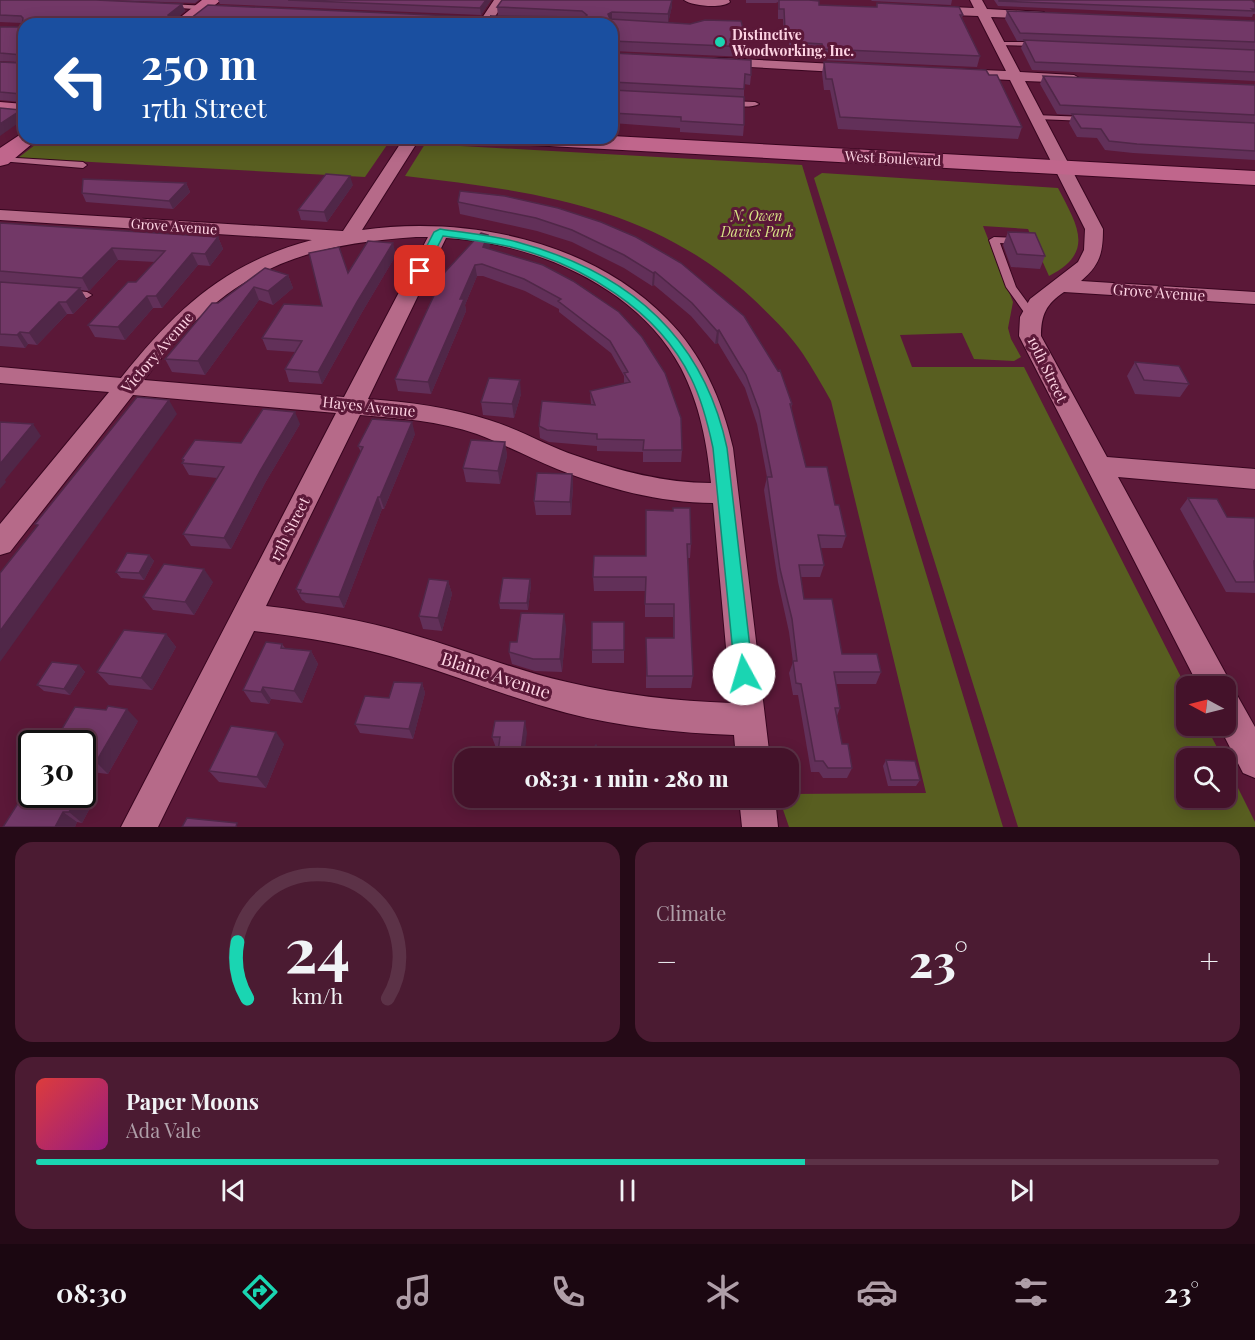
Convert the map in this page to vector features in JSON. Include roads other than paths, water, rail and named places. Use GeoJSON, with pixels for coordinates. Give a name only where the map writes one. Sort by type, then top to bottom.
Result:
{"type":"FeatureCollection","features":[{"type":"Feature","properties":{"kind":"street"},"geometry":{"type":"LineString","coordinates":[[489,18],[500,0]]}},
{"type":"Feature","properties":{"kind":"street"},"geometry":{"type":"LineString","coordinates":[[690,0],[724,2]]}},
{"type":"Feature","properties":{"kind":"street"},"geometry":{"type":"LineString","coordinates":[[190,18],[210,5]]}},
{"type":"Feature","properties":{"kind":"street"},"geometry":{"type":"LineString","coordinates":[[910,9],[979,6],[1053,15]]}},
{"type":"Feature","properties":{"kind":"street","name":"19th Street"},"geometry":{"type":"LineString","coordinates":[[979,6],[1089,217],[1095,237],[1091,259],[1081,272],[1044,296],[1030,313],[1028,324],[1035,348],[1210,676]]}},
{"type":"Feature","properties":{"kind":"street"},"geometry":{"type":"LineString","coordinates":[[706,62],[870,69]]}},
{"type":"Feature","properties":{"kind":"street"},"geometry":{"type":"LineString","coordinates":[[940,72],[1087,79]]}},
{"type":"Feature","properties":{"kind":"street"},"geometry":{"type":"LineString","coordinates":[[0,108],[18,110]]}},
{"type":"Feature","properties":{"kind":"street","name":"West Boulevard"},"geometry":{"type":"LineString","coordinates":[[618,143],[1255,178]]}},
{"type":"Feature","properties":{"kind":"street"},"geometry":{"type":"LineString","coordinates":[[0,159],[20,144]]}},
{"type":"Feature","properties":{"kind":"street"},"geometry":{"type":"LineString","coordinates":[[348,237],[408,144]]}},
{"type":"Feature","properties":{"kind":"street","name":"Grove Avenue"},"geometry":{"type":"LineString","coordinates":[[0,215],[348,237]]}},
{"type":"Feature","properties":{"kind":"street","name":"Victory Avenue"},"geometry":{"type":"LineString","coordinates":[[0,544],[180,322],[219,290],[281,257],[348,237],[390,232],[440,232],[513,244],[559,259],[601,280],[639,306],[672,338],[686,357],[704,392],[715,423],[725,493],[752,748]]}},
{"type":"Feature","properties":{"kind":"street","name":"17th Street"},"geometry":{"type":"LineString","coordinates":[[139,827],[440,232]]}},
{"type":"Feature","properties":{"kind":"street","name":"Grove Avenue"},"geometry":{"type":"LineString","coordinates":[[1062,286],[1255,298]]}},
{"type":"Feature","properties":{"kind":"street","name":"Hayes Avenue"},"geometry":{"type":"LineString","coordinates":[[0,375],[352,404],[422,412],[483,427],[512,437],[568,463],[628,482],[684,493],[725,493]]}},
{"type":"Feature","properties":{"kind":"street"},"geometry":{"type":"LineString","coordinates":[[1098,466],[1255,479]]}},
{"type":"Feature","properties":{"kind":"street","name":"Blaine Avenue"},"geometry":{"type":"LineString","coordinates":[[245,616],[296,622],[355,633],[557,695],[629,711],[694,718],[749,719]]}},
{"type":"Feature","properties":{"kind":"street"},"geometry":{"type":"LineString","coordinates":[[1236,725],[1255,761]]}},
{"type":"Feature","properties":{"kind":"street"},"geometry":{"type":"LineString","coordinates":[[758,808],[760,827]]}},
{"type":"Feature","properties":{"kind":"lane"},"geometry":{"type":"LineString","coordinates":[[165,6],[210,5]]}},
{"type":"Feature","properties":{"kind":"lane"},"geometry":{"type":"LineString","coordinates":[[998,43],[1045,45]]}},
{"type":"Feature","properties":{"kind":"lane"},"geometry":{"type":"LineString","coordinates":[[720,102],[755,104]]}},
{"type":"Feature","properties":{"kind":"lane"},"geometry":{"type":"LineString","coordinates":[[1037,117],[1094,120]]}},
{"type":"Feature","properties":{"kind":"lane"},"geometry":{"type":"LineString","coordinates":[[0,159],[83,165]]}},
{"type":"Feature","properties":{"kind":"lane"},"geometry":{"type":"LineString","coordinates":[[1018,241],[994,240],[1011,287],[1030,313]]}},
{"type":"Feature","properties":{"kind":"lane"},"geometry":{"type":"LineString","coordinates":[[54,292],[87,295]]}},
{"type":"Feature","properties":{"kind":"place","name":"Distinctive Woodworking, Inc."},"geometry":{"type":"Point","coordinates":[720,42]}},
{"type":"Feature","properties":{"kind":"park label","name":"N. Owen Davies Park"},"geometry":{"type":"Point","coordinates":[757,224]}}]}
